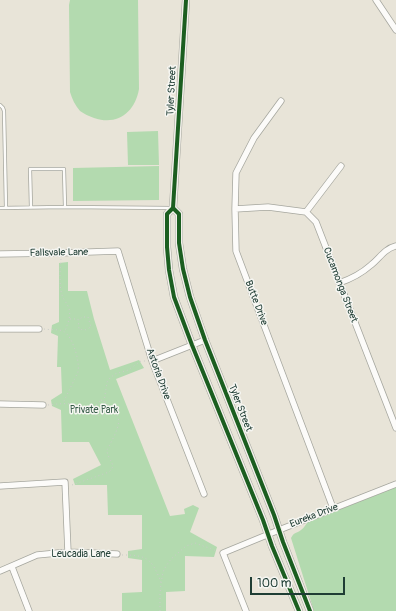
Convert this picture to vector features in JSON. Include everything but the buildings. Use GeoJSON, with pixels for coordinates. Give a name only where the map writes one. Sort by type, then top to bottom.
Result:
{"type":"FeatureCollection","features":[{"type":"Feature","properties":{"kind":"main road","name":"Tyler Street"},"geometry":{"type":"LineString","coordinates":[[186,0],[173,208],[166,214],[169,270],[174,297],[192,345],[299,611]]}},
{"type":"Feature","properties":{"kind":"main road","name":"Tyler Street"},"geometry":{"type":"LineString","coordinates":[[173,208],[179,214],[179,243],[183,270],[190,296],[205,340],[310,611]]}},
{"type":"Feature","properties":{"kind":"street"},"geometry":{"type":"LineString","coordinates":[[376,0],[396,30]]}},
{"type":"Feature","properties":{"kind":"street","name":"Butte Drive"},"geometry":{"type":"LineString","coordinates":[[281,101],[254,138],[236,173],[236,251],[333,508]]}},
{"type":"Feature","properties":{"kind":"street"},"geometry":{"type":"LineString","coordinates":[[235,209],[268,207],[306,212],[341,166]]}},
{"type":"Feature","properties":{"kind":"street","name":"Cucamonga Street"},"geometry":{"type":"LineString","coordinates":[[306,212],[316,222],[396,428]]}},
{"type":"Feature","properties":{"kind":"street"},"geometry":{"type":"LineString","coordinates":[[339,283],[358,275],[389,248],[396,246]]}},
{"type":"Feature","properties":{"kind":"street","name":"Fallsvale Lane"},"geometry":{"type":"LineString","coordinates":[[0,254],[118,251]]}},
{"type":"Feature","properties":{"kind":"street","name":"Astoria Drive"},"geometry":{"type":"LineString","coordinates":[[118,251],[152,361],[204,494]]}},
{"type":"Feature","properties":{"kind":"street"},"geometry":{"type":"LineString","coordinates":[[0,329],[39,329]]}},
{"type":"Feature","properties":{"kind":"street"},"geometry":{"type":"LineString","coordinates":[[152,361],[205,340]]}},
{"type":"Feature","properties":{"kind":"street"},"geometry":{"type":"LineString","coordinates":[[0,404],[43,405]]}},
{"type":"Feature","properties":{"kind":"street"},"geometry":{"type":"LineString","coordinates":[[0,486],[65,482],[68,552]]}},
{"type":"Feature","properties":{"kind":"street","name":"Eureka Drive"},"geometry":{"type":"LineString","coordinates":[[223,553],[396,484]]}},
{"type":"Feature","properties":{"kind":"street","name":"Leucadia Lane"},"geometry":{"type":"LineString","coordinates":[[0,571],[37,555],[68,552],[117,554]]}},
{"type":"Feature","properties":{"kind":"street"},"geometry":{"type":"LineString","coordinates":[[223,553],[246,611]]}},
{"type":"Feature","properties":{"kind":"street"},"geometry":{"type":"LineString","coordinates":[[12,567],[29,611]]}},
{"type":"Feature","properties":{"kind":"lane"},"geometry":{"type":"LineString","coordinates":[[0,105],[4,108],[6,208]]}},
{"type":"Feature","properties":{"kind":"lane"},"geometry":{"type":"LineString","coordinates":[[31,208],[30,169],[64,169],[65,207]]}},
{"type":"Feature","properties":{"kind":"lane"},"geometry":{"type":"LineString","coordinates":[[0,208],[173,208]]}},
{"type":"Feature","properties":{"kind":"path"},"geometry":{"type":"LineString","coordinates":[[61,253],[61,290],[62,296],[68,306],[69,311],[69,319],[65,332]]}},
{"type":"Feature","properties":{"kind":"path"},"geometry":{"type":"LineString","coordinates":[[69,319],[88,317],[91,327],[85,330],[79,329],[78,319]]}},
{"type":"Feature","properties":{"kind":"path"},"geometry":{"type":"LineString","coordinates":[[39,329],[61,330],[68,335],[74,346],[79,367],[63,403]]}},
{"type":"Feature","properties":{"kind":"path"},"geometry":{"type":"LineString","coordinates":[[104,402],[107,382],[110,378],[115,374],[128,370],[141,362],[152,361]]}},
{"type":"Feature","properties":{"kind":"path"},"geometry":{"type":"LineString","coordinates":[[43,405],[63,403],[76,405],[83,407],[96,416],[103,415],[108,405],[100,400],[90,411]]}},
{"type":"Feature","properties":{"kind":"path"},"geometry":{"type":"LineString","coordinates":[[66,487],[112,470],[112,462],[107,454],[107,450],[119,424],[119,419],[118,415],[106,409]]}},
{"type":"Feature","properties":{"kind":"path"},"geometry":{"type":"LineString","coordinates":[[160,611],[160,594],[163,572],[166,566],[186,546],[195,543],[223,553]]}},
{"type":"Feature","properties":{"kind":"path"},"geometry":{"type":"LineString","coordinates":[[117,554],[142,556],[146,558],[156,571],[161,583]]}},
{"type":"Feature","properties":{"kind":"green space"},"geometry":{"type":"Polygon","coordinates":[[[70,0],[138,0],[139,89],[134,104],[124,115],[118,118],[103,120],[87,115],[80,111],[72,97],[70,92],[70,0]]]}},
{"type":"Feature","properties":{"kind":"green space"},"geometry":{"type":"Polygon","coordinates":[[[158,131],[159,165],[128,165],[127,132],[158,131]]]}},
{"type":"Feature","properties":{"kind":"green space"},"geometry":{"type":"Polygon","coordinates":[[[159,166],[159,200],[73,201],[73,168],[159,166]]]}},
{"type":"Feature","properties":{"kind":"green space","name":"Private Park"},"geometry":{"type":"Polygon","coordinates":[[[68,262],[68,291],[87,291],[110,370],[139,360],[144,368],[116,379],[170,516],[185,514],[184,509],[193,505],[199,508],[190,532],[217,547],[214,557],[185,556],[185,591],[166,592],[166,611],[122,611],[122,593],[142,592],[142,560],[128,558],[128,551],[142,549],[142,515],[108,515],[107,485],[75,485],[73,479],[101,465],[89,442],[62,442],[61,410],[52,406],[51,400],[62,393],[61,367],[57,367],[58,336],[51,333],[52,325],[59,322],[59,263],[68,262]]]}},
{"type":"Feature","properties":{"kind":"green space"},"geometry":{"type":"Polygon","coordinates":[[[396,487],[396,611],[314,611],[291,538],[292,536],[302,529],[308,522],[396,487]]]}},
{"type":"Feature","properties":{"kind":"cycle path"},"geometry":{"type":"LineString","coordinates":[[186,0],[173,208],[167,214],[169,270],[174,297],[192,345],[299,611]]}},
{"type":"Feature","properties":{"kind":"cycle path"},"geometry":{"type":"LineString","coordinates":[[173,208],[179,214],[179,243],[183,269],[190,297],[205,340],[310,611]]}}]}
